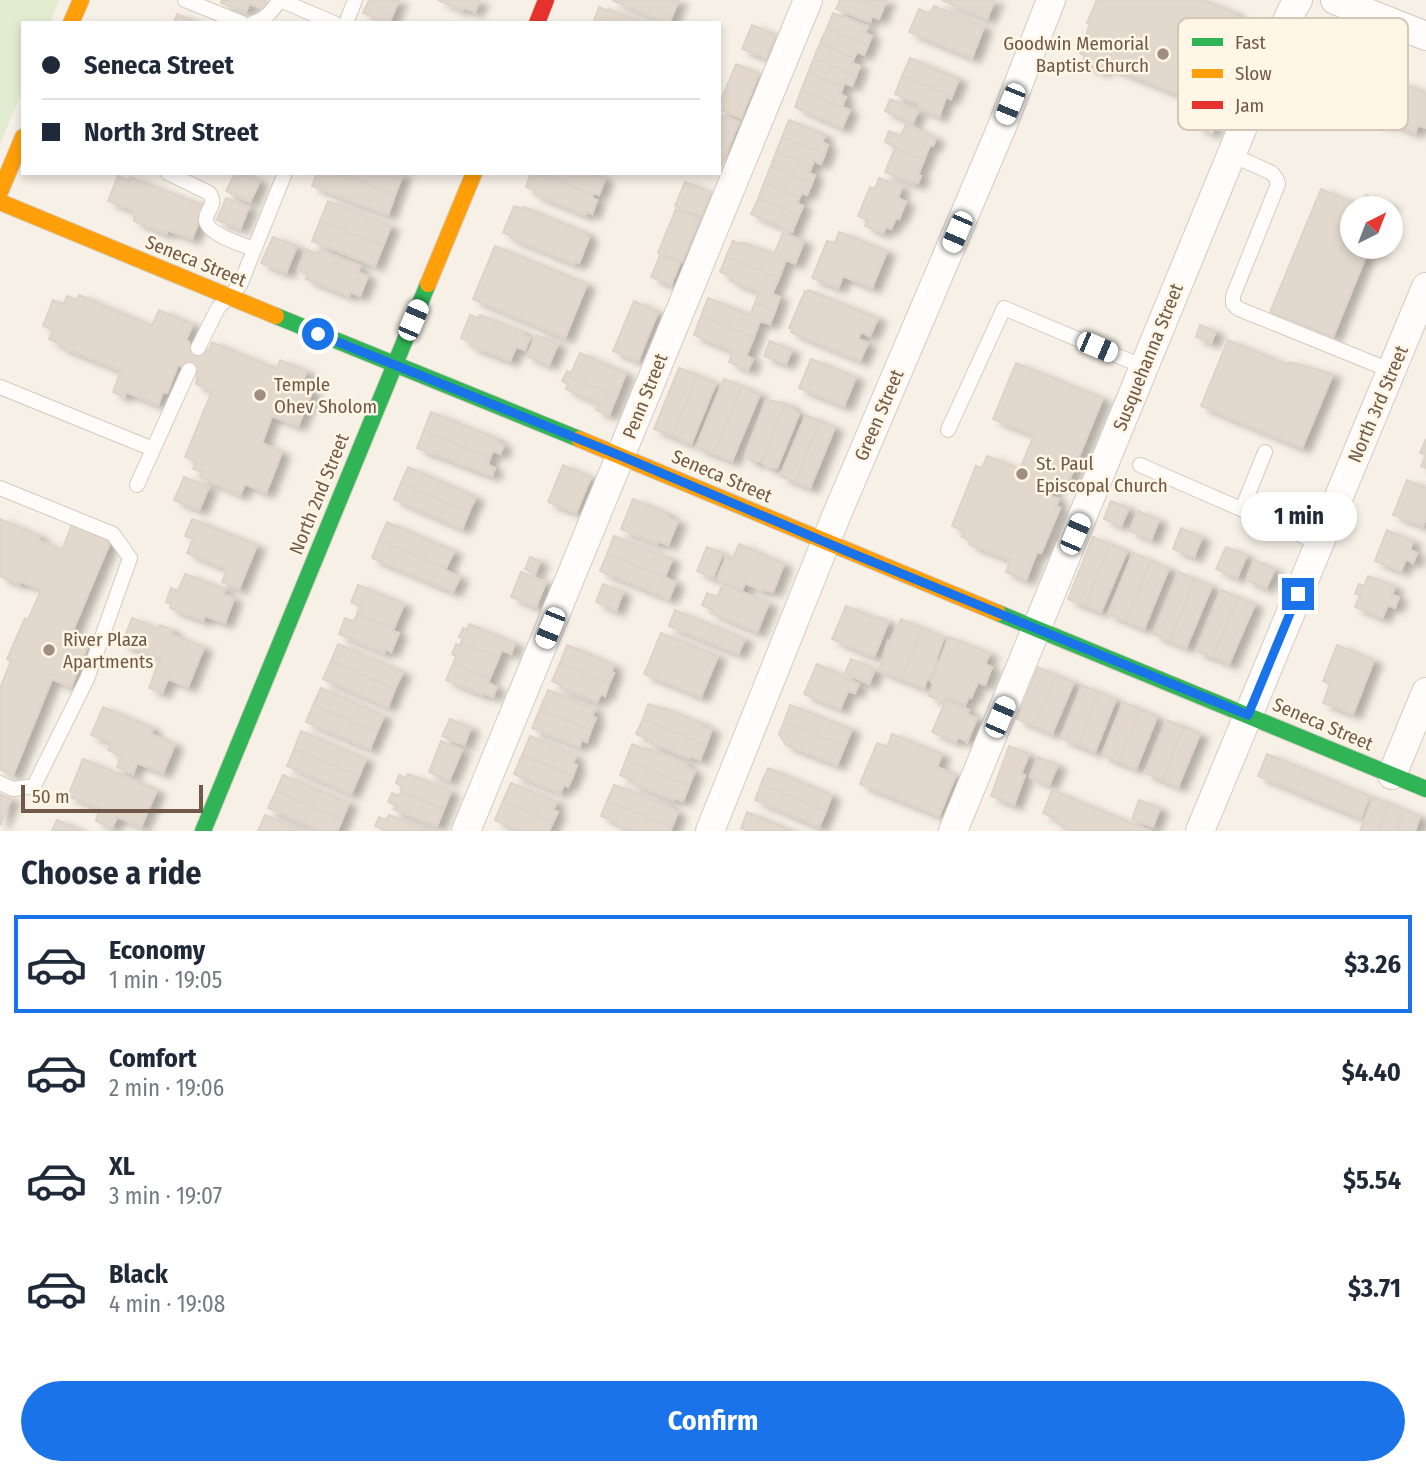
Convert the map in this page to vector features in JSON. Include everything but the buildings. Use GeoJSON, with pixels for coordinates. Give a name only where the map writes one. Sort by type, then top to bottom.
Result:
{"type":"FeatureCollection","features":[{"type":"Feature","properties":{"kind":"street"},"geometry":{"type":"LineString","coordinates":[[72,21],[81,0]]}},
{"type":"Feature","properties":{"kind":"street"},"geometry":{"type":"LineString","coordinates":[[538,21],[546,0]]}},
{"type":"Feature","properties":{"kind":"street","name":"Penn Street"},"geometry":{"type":"LineString","coordinates":[[466,831],[808,0]]}},
{"type":"Feature","properties":{"kind":"street","name":"Green Street"},"geometry":{"type":"LineString","coordinates":[[710,831],[826,543],[1001,129],[1051,0]]}},
{"type":"Feature","properties":{"kind":"street","name":"Susquehanna Street"},"geometry":{"type":"LineString","coordinates":[[1288,18],[1298,0]]}},
{"type":"Feature","properties":{"kind":"street"},"geometry":{"type":"LineString","coordinates":[[1335,0],[1380,18]]}},
{"type":"Feature","properties":{"kind":"street"},"geometry":{"type":"LineString","coordinates":[[1408,29],[1426,36]]}},
{"type":"Feature","properties":{"kind":"street","name":"Susquehanna Street"},"geometry":{"type":"LineString","coordinates":[[953,831],[1242,130]]}},
{"type":"Feature","properties":{"kind":"street"},"geometry":{"type":"LineString","coordinates":[[0,192],[21,142]]}},
{"type":"Feature","properties":{"kind":"street","name":"North 2nd Street"},"geometry":{"type":"LineString","coordinates":[[203,831],[473,175]]}},
{"type":"Feature","properties":{"kind":"street","name":"Seneca Street"},"geometry":{"type":"LineString","coordinates":[[0,202],[1426,789]]}},
{"type":"Feature","properties":{"kind":"street","name":"North 3rd Street"},"geometry":{"type":"LineString","coordinates":[[1200,831],[1426,287]]}},
{"type":"Feature","properties":{"kind":"street"},"geometry":{"type":"LineString","coordinates":[[1392,775],[1426,692]]}},
{"type":"Feature","properties":{"kind":"lane"},"geometry":{"type":"LineString","coordinates":[[185,0],[237,21]]}},
{"type":"Feature","properties":{"kind":"lane"},"geometry":{"type":"LineString","coordinates":[[257,21],[271,12],[280,0],[329,21]]}},
{"type":"Feature","properties":{"kind":"lane"},"geometry":{"type":"LineString","coordinates":[[347,21],[355,0]]}},
{"type":"Feature","properties":{"kind":"lane"},"geometry":{"type":"LineString","coordinates":[[1232,155],[1272,173],[1278,184],[1233,296],[1233,304],[1239,309],[1392,371]]}},
{"type":"Feature","properties":{"kind":"lane"},"geometry":{"type":"LineString","coordinates":[[172,175],[212,197],[206,218],[209,227],[233,242],[254,249]]}},
{"type":"Feature","properties":{"kind":"lane"},"geometry":{"type":"LineString","coordinates":[[198,348],[218,308],[240,285],[284,175]]}},
{"type":"Feature","properties":{"kind":"lane"},"geometry":{"type":"LineString","coordinates":[[948,430],[1004,308],[1144,367]]}},
{"type":"Feature","properties":{"kind":"lane"},"geometry":{"type":"LineString","coordinates":[[137,485],[189,370]]}},
{"type":"Feature","properties":{"kind":"lane"},"geometry":{"type":"LineString","coordinates":[[0,387],[153,449]]}},
{"type":"Feature","properties":{"kind":"lane"},"geometry":{"type":"LineString","coordinates":[[1242,509],[1265,452]]}},
{"type":"Feature","properties":{"kind":"lane"},"geometry":{"type":"LineString","coordinates":[[1140,465],[1319,543]]}},
{"type":"Feature","properties":{"kind":"lane"},"geometry":{"type":"LineString","coordinates":[[0,488],[113,534],[131,558],[87,679],[34,786],[13,789],[0,783]]}},
{"type":"Feature","properties":{"kind":"green space"},"geometry":{"type":"Polygon","coordinates":[[[0,0],[59,0],[51,21],[21,21],[21,94],[0,144],[0,0]]]}},
{"type":"Feature","properties":{"kind":"traffic: fast"},"geometry":{"type":"LineString","coordinates":[[203,831],[428,284]]}},
{"type":"Feature","properties":{"kind":"traffic: fast"},"geometry":{"type":"LineString","coordinates":[[276,316],[579,439]]}},
{"type":"Feature","properties":{"kind":"traffic: fast"},"geometry":{"type":"LineString","coordinates":[[998,613],[1426,789]]}},
{"type":"Feature","properties":{"kind":"traffic: slow"},"geometry":{"type":"LineString","coordinates":[[72,21],[81,0]]}},
{"type":"Feature","properties":{"kind":"traffic: slow"},"geometry":{"type":"LineString","coordinates":[[0,192],[21,142]]}},
{"type":"Feature","properties":{"kind":"traffic: slow"},"geometry":{"type":"LineString","coordinates":[[428,284],[473,175]]}},
{"type":"Feature","properties":{"kind":"traffic: slow"},"geometry":{"type":"LineString","coordinates":[[0,202],[276,316]]}},
{"type":"Feature","properties":{"kind":"traffic: slow"},"geometry":{"type":"LineString","coordinates":[[579,439],[998,613]]}},
{"type":"Feature","properties":{"kind":"traffic: jam"},"geometry":{"type":"LineString","coordinates":[[538,21],[546,0]]}},
{"type":"Feature","properties":{"kind":"place","name":"Goodwin Memorial Baptist Church"},"geometry":{"type":"Point","coordinates":[1163,54]}},
{"type":"Feature","properties":{"kind":"place","name":"Temple Ohev Sholom"},"geometry":{"type":"Point","coordinates":[260,395]}},
{"type":"Feature","properties":{"kind":"place","name":"St. Paul Episcopal Church"},"geometry":{"type":"Point","coordinates":[1022,474]}},
{"type":"Feature","properties":{"kind":"place","name":"River Plaza Apartments"},"geometry":{"type":"Point","coordinates":[49,650]}},
{"type":"Feature","properties":{"kind":"route"},"geometry":{"type":"LineString","coordinates":[[318,334],[1248,715],[1298,594]]}}]}
